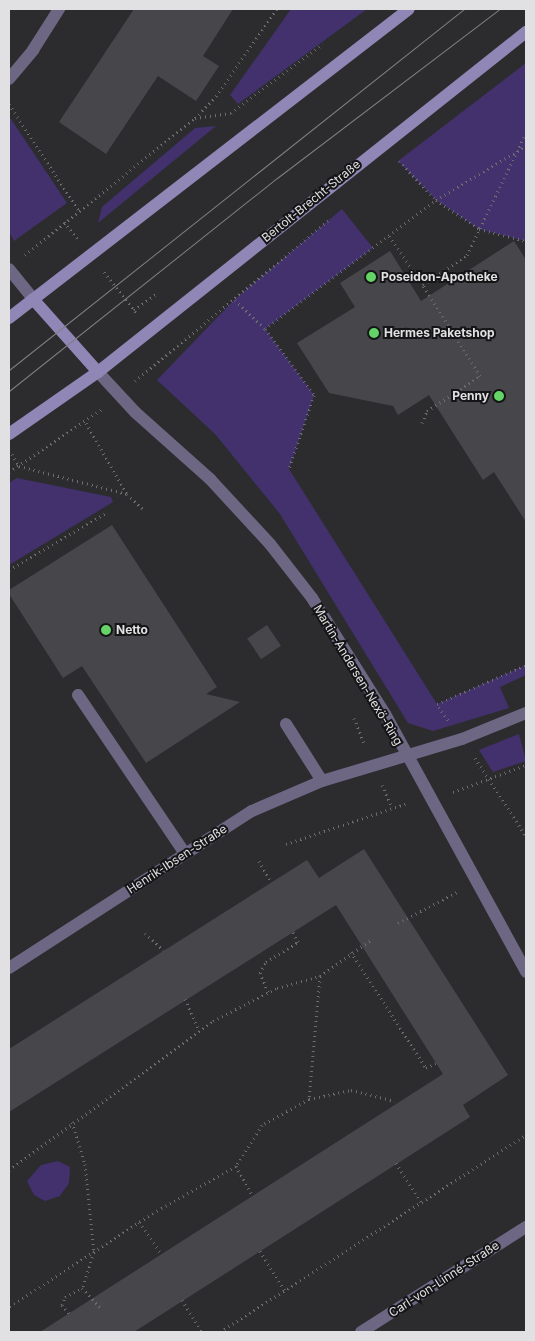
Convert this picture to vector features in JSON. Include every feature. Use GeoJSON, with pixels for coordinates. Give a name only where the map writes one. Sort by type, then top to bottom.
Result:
{"type":"FeatureCollection","features":[{"type":"Feature","properties":{"kind":"main road"},"geometry":{"type":"LineString","coordinates":[[9,318],[91,256],[246,131],[409,9]]}},
{"type":"Feature","properties":{"kind":"main road","name":"Bertolt-Brecht-Straße"},"geometry":{"type":"LineString","coordinates":[[9,434],[98,372],[151,331],[526,32]]}},
{"type":"Feature","properties":{"kind":"main road"},"geometry":{"type":"LineString","coordinates":[[33,299],[98,372]]}},
{"type":"Feature","properties":{"kind":"street"},"geometry":{"type":"LineString","coordinates":[[9,79],[33,50],[59,9]]}},
{"type":"Feature","properties":{"kind":"street"},"geometry":{"type":"LineString","coordinates":[[9,269],[33,299]]}},
{"type":"Feature","properties":{"kind":"street","name":"Martin-Andersen-Nexö-Ring"},"geometry":{"type":"LineString","coordinates":[[98,372],[135,412],[210,479],[270,544],[346,651],[431,798],[526,972]]}},
{"type":"Feature","properties":{"kind":"street"},"geometry":{"type":"LineString","coordinates":[[78,695],[184,852]]}},
{"type":"Feature","properties":{"kind":"street","name":"Henrik-Ibsen-Straße"},"geometry":{"type":"LineString","coordinates":[[9,968],[184,852],[252,811],[322,781],[407,756],[526,713]]}},
{"type":"Feature","properties":{"kind":"street"},"geometry":{"type":"LineString","coordinates":[[286,724],[322,781]]}},
{"type":"Feature","properties":{"kind":"street","name":"Carl-von-Linné-Straße"},"geometry":{"type":"LineString","coordinates":[[361,1332],[526,1227]]}},
{"type":"Feature","properties":{"kind":"path"},"geometry":{"type":"LineString","coordinates":[[23,256],[195,118],[216,96],[277,9]]}},
{"type":"Feature","properties":{"kind":"path"},"geometry":{"type":"LineString","coordinates":[[195,118],[231,113],[326,42]]}},
{"type":"Feature","properties":{"kind":"path"},"geometry":{"type":"LineString","coordinates":[[9,104],[79,211]]}},
{"type":"Feature","properties":{"kind":"path"},"geometry":{"type":"LineString","coordinates":[[423,285],[467,256],[526,133]]}},
{"type":"Feature","properties":{"kind":"path"},"geometry":{"type":"LineString","coordinates":[[265,329],[436,200],[526,146]]}},
{"type":"Feature","properties":{"kind":"path"},"geometry":{"type":"LineString","coordinates":[[391,167],[406,155]]}},
{"type":"Feature","properties":{"kind":"path"},"geometry":{"type":"LineString","coordinates":[[398,161],[436,200],[479,229],[526,241]]}},
{"type":"Feature","properties":{"kind":"path"},"geometry":{"type":"LineString","coordinates":[[64,222],[168,352],[235,300],[334,215]]}},
{"type":"Feature","properties":{"kind":"path"},"geometry":{"type":"LineString","coordinates":[[389,236],[423,285],[480,376],[427,411],[422,423]]}},
{"type":"Feature","properties":{"kind":"path"},"geometry":{"type":"LineString","coordinates":[[134,310],[156,294]]}},
{"type":"Feature","properties":{"kind":"path"},"geometry":{"type":"LineString","coordinates":[[235,300],[265,329],[314,395],[289,469]]}},
{"type":"Feature","properties":{"kind":"path"},"geometry":{"type":"LineString","coordinates":[[9,472],[86,423],[127,494],[142,508]]}},
{"type":"Feature","properties":{"kind":"path"},"geometry":{"type":"LineString","coordinates":[[19,466],[127,494]]}},
{"type":"Feature","properties":{"kind":"path"},"geometry":{"type":"LineString","coordinates":[[9,570],[106,513]]}},
{"type":"Feature","properties":{"kind":"path"},"geometry":{"type":"LineString","coordinates":[[437,704],[526,665]]}},
{"type":"Feature","properties":{"kind":"path"},"geometry":{"type":"LineString","coordinates":[[286,844],[392,807],[431,798],[491,780],[526,765]]}},
{"type":"Feature","properties":{"kind":"path"},"geometry":{"type":"LineString","coordinates":[[491,780],[526,836]]}},
{"type":"Feature","properties":{"kind":"path"},"geometry":{"type":"LineString","coordinates":[[258,861],[271,882]]}},
{"type":"Feature","properties":{"kind":"path"},"geometry":{"type":"LineString","coordinates":[[398,923],[477,881]]}},
{"type":"Feature","properties":{"kind":"path"},"geometry":{"type":"LineString","coordinates":[[268,992],[260,973],[266,962],[298,942],[293,932]]}},
{"type":"Feature","properties":{"kind":"path"},"geometry":{"type":"LineString","coordinates":[[145,933],[163,950]]}},
{"type":"Feature","properties":{"kind":"path"},"geometry":{"type":"LineString","coordinates":[[9,1170],[72,1122],[199,1031],[268,992],[320,976],[350,952],[372,939]]}},
{"type":"Feature","properties":{"kind":"path"},"geometry":{"type":"LineString","coordinates":[[350,952],[426,1068],[436,1063]]}},
{"type":"Feature","properties":{"kind":"path"},"geometry":{"type":"LineString","coordinates":[[309,1099],[320,976]]}},
{"type":"Feature","properties":{"kind":"path"},"geometry":{"type":"LineString","coordinates":[[185,999],[199,1031]]}},
{"type":"Feature","properties":{"kind":"path"},"geometry":{"type":"LineString","coordinates":[[9,1307],[139,1222],[236,1166],[262,1126],[309,1099],[351,1090],[395,1102]]}},
{"type":"Feature","properties":{"kind":"path"},"geometry":{"type":"LineString","coordinates":[[69,1313],[62,1305],[65,1297],[82,1288],[94,1252],[85,1164],[72,1122]]}},
{"type":"Feature","properties":{"kind":"path"},"geometry":{"type":"LineString","coordinates":[[220,1332],[526,1135]]}},
{"type":"Feature","properties":{"kind":"path"},"geometry":{"type":"LineString","coordinates":[[396,1163],[421,1202]]}},
{"type":"Feature","properties":{"kind":"path"},"geometry":{"type":"LineString","coordinates":[[236,1166],[252,1195]]}},
{"type":"Feature","properties":{"kind":"path"},"geometry":{"type":"LineString","coordinates":[[139,1222],[161,1254]]}},
{"type":"Feature","properties":{"kind":"path"},"geometry":{"type":"LineString","coordinates":[[260,1251],[285,1291]]}},
{"type":"Feature","properties":{"kind":"path"},"geometry":{"type":"LineString","coordinates":[[82,1288],[100,1307]]}},
{"type":"Feature","properties":{"kind":"path"},"geometry":{"type":"LineString","coordinates":[[182,1300],[202,1332]]}},
{"type":"Feature","properties":{"kind":"shaded area"},"geometry":{"type":"Polygon","coordinates":[[[291,9],[367,9],[238,104],[230,95],[291,9]]]}},
{"type":"Feature","properties":{"kind":"shaded area"},"geometry":{"type":"Polygon","coordinates":[[[526,63],[526,241],[479,229],[436,200],[398,161],[526,63]]]}},
{"type":"Feature","properties":{"kind":"shaded area"},"geometry":{"type":"Polygon","coordinates":[[[9,116],[67,203],[14,241],[9,232],[9,116]]]}},
{"type":"Feature","properties":{"kind":"shaded area"},"geometry":{"type":"Polygon","coordinates":[[[216,126],[98,223],[102,207],[195,128],[216,126]]]}},
{"type":"Feature","properties":{"kind":"shaded area"},"geometry":{"type":"Polygon","coordinates":[[[342,209],[373,248],[265,329],[314,395],[289,469],[437,704],[526,665],[526,675],[500,687],[509,708],[433,731],[408,723],[280,514],[216,435],[157,380],[235,299],[342,209]]]}},
{"type":"Feature","properties":{"kind":"shaded area"},"geometry":{"type":"Polygon","coordinates":[[[17,478],[111,497],[113,502],[9,565],[9,483],[17,478]]]}},
{"type":"Feature","properties":{"kind":"shaded area"},"geometry":{"type":"Polygon","coordinates":[[[519,734],[526,761],[493,772],[479,750],[519,734]]]}},
{"type":"Feature","properties":{"kind":"shaded area"},"geometry":{"type":"Polygon","coordinates":[[[58,1161],[70,1167],[69,1183],[60,1196],[45,1201],[34,1195],[27,1181],[41,1165],[58,1161]]]}},
{"type":"Feature","properties":{"kind":"building"},"geometry":{"type":"Polygon","coordinates":[[[134,9],[233,9],[203,56],[219,66],[196,101],[158,76],[106,154],[59,122],[134,9]]]}},
{"type":"Feature","properties":{"kind":"building"},"geometry":{"type":"Polygon","coordinates":[[[514,241],[526,260],[526,522],[494,472],[483,480],[429,395],[398,415],[393,406],[329,393],[297,343],[355,307],[340,283],[390,251],[421,301],[514,241]]]}},
{"type":"Feature","properties":{"kind":"building","name":"Netto"},"geometry":{"type":"Polygon","coordinates":[[[112,525],[217,687],[206,694],[240,702],[146,763],[82,666],[63,678],[9,594],[9,590],[112,525]]]}},
{"type":"Feature","properties":{"kind":"building"},"geometry":{"type":"Polygon","coordinates":[[[267,625],[281,646],[261,659],[247,638],[267,625]]]}},
{"type":"Feature","properties":{"kind":"building"},"geometry":{"type":"Polygon","coordinates":[[[364,849],[508,1075],[463,1105],[470,1117],[134,1332],[40,1332],[443,1074],[336,905],[9,1112],[9,1049],[307,860],[319,878],[364,849]]]}},
{"type":"Feature","properties":{"kind":"tram line"},"geometry":{"type":"LineString","coordinates":[[9,370],[464,9]]}},
{"type":"Feature","properties":{"kind":"tram line"},"geometry":{"type":"LineString","coordinates":[[9,391],[277,178],[500,9]]}},
{"type":"Feature","properties":{"kind":"place","name":"Poseidon-Apotheke"},"geometry":{"type":"Point","coordinates":[371,277]}},
{"type":"Feature","properties":{"kind":"place","name":"Hermes Paketshop"},"geometry":{"type":"Point","coordinates":[374,333]}},
{"type":"Feature","properties":{"kind":"place","name":"Penny"},"geometry":{"type":"Point","coordinates":[499,396]}},
{"type":"Feature","properties":{"kind":"place","name":"Netto"},"geometry":{"type":"Point","coordinates":[106,630]}}]}
